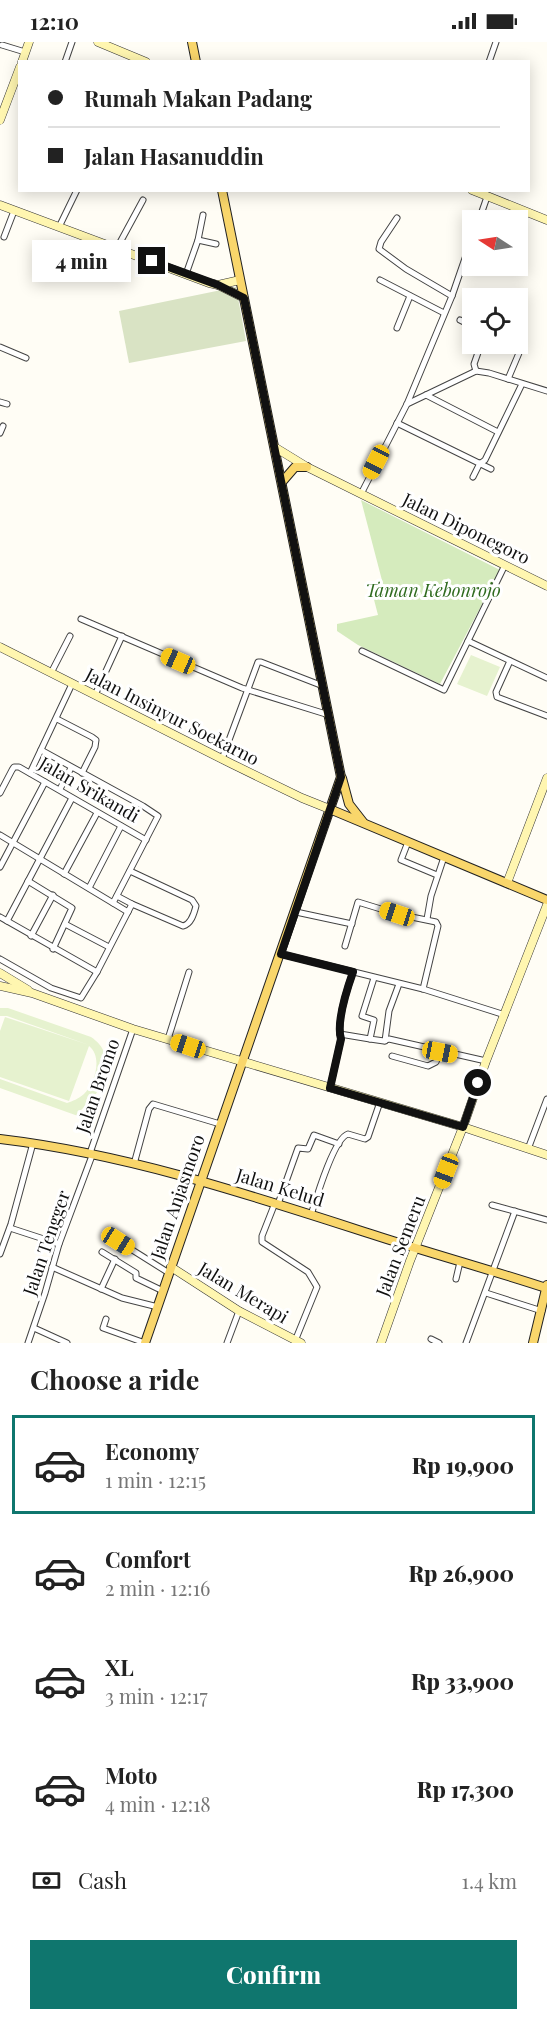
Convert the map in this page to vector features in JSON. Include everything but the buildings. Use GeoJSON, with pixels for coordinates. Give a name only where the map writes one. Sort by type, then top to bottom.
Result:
{"type":"FeatureCollection","features":[{"type":"Feature","properties":{"kind":"main road"},"geometry":{"type":"LineString","coordinates":[[23,60],[29,42]]}},
{"type":"Feature","properties":{"kind":"main road"},"geometry":{"type":"LineString","coordinates":[[98,42],[135,60]]}},
{"type":"Feature","properties":{"kind":"main road"},"geometry":{"type":"LineString","coordinates":[[192,42],[196,60]]}},
{"type":"Feature","properties":{"kind":"main road"},"geometry":{"type":"LineString","coordinates":[[0,119],[18,72]]}},
{"type":"Feature","properties":{"kind":"main road"},"geometry":{"type":"LineString","coordinates":[[222,192],[341,777],[350,804],[364,824]]}},
{"type":"Feature","properties":{"kind":"main road"},"geometry":{"type":"LineString","coordinates":[[476,192],[547,220]]}},
{"type":"Feature","properties":{"kind":"main road"},"geometry":{"type":"LineString","coordinates":[[0,206],[218,285],[244,298]]}},
{"type":"Feature","properties":{"kind":"main road"},"geometry":{"type":"LineString","coordinates":[[218,285],[240,280]]}},
{"type":"Feature","properties":{"kind":"main road","name":"Jalan Diponegoro"},"geometry":{"type":"LineString","coordinates":[[276,448],[360,494],[547,586]]}},
{"type":"Feature","properties":{"kind":"main road"},"geometry":{"type":"LineString","coordinates":[[282,482],[295,467],[307,467]]}},
{"type":"Feature","properties":{"kind":"main road","name":"Jalan Insinyur Soekarno"},"geometry":{"type":"LineString","coordinates":[[0,646],[222,759],[332,810]]}},
{"type":"Feature","properties":{"kind":"main road","name":"Jalan Anjasmoro"},"geometry":{"type":"LineString","coordinates":[[146,1343],[220,1124],[332,810],[341,777]]}},
{"type":"Feature","properties":{"kind":"main road"},"geometry":{"type":"LineString","coordinates":[[507,883],[547,778]]}},
{"type":"Feature","properties":{"kind":"main road"},"geometry":{"type":"LineString","coordinates":[[332,810],[547,900]]}},
{"type":"Feature","properties":{"kind":"main road","name":"Jalan Semeru"},"geometry":{"type":"LineString","coordinates":[[381,1343],[486,1060],[547,905]]}},
{"type":"Feature","properties":{"kind":"main road"},"geometry":{"type":"LineString","coordinates":[[0,973],[32,993]]}},
{"type":"Feature","properties":{"kind":"main road"},"geometry":{"type":"LineString","coordinates":[[0,986],[32,993],[133,1029],[463,1127],[547,1155]]}},
{"type":"Feature","properties":{"kind":"main road","name":"Jalan Kelud"},"geometry":{"type":"LineString","coordinates":[[0,1139],[92,1153],[201,1182],[416,1249],[547,1286]]}},
{"type":"Feature","properties":{"kind":"main road","name":"Jalan Merapi"},"geometry":{"type":"LineString","coordinates":[[170,1270],[239,1311],[298,1342]]}},
{"type":"Feature","properties":{"kind":"main road"},"geometry":{"type":"LineString","coordinates":[[533,1343],[544,1307],[542,1302],[547,1286]]}},
{"type":"Feature","properties":{"kind":"street"},"geometry":{"type":"LineString","coordinates":[[66,60],[72,42]]}},
{"type":"Feature","properties":{"kind":"street"},"geometry":{"type":"LineString","coordinates":[[490,60],[496,42]]}},
{"type":"Feature","properties":{"kind":"street"},"geometry":{"type":"LineString","coordinates":[[2,45],[25,52]]}},
{"type":"Feature","properties":{"kind":"street"},"geometry":{"type":"LineString","coordinates":[[59,227],[76,192]]}},
{"type":"Feature","properties":{"kind":"street"},"geometry":{"type":"LineString","coordinates":[[482,210],[487,197]]}},
{"type":"Feature","properties":{"kind":"street"},"geometry":{"type":"LineString","coordinates":[[117,248],[143,200]]}},
{"type":"Feature","properties":{"kind":"street"},"geometry":{"type":"LineString","coordinates":[[4,237],[14,211]]}},
{"type":"Feature","properties":{"kind":"street"},"geometry":{"type":"LineString","coordinates":[[186,274],[198,240],[203,215]]}},
{"type":"Feature","properties":{"kind":"street"},"geometry":{"type":"LineString","coordinates":[[397,218],[378,248],[406,269],[452,296]]}},
{"type":"Feature","properties":{"kind":"street"},"geometry":{"type":"LineString","coordinates":[[198,240],[216,244]]}},
{"type":"Feature","properties":{"kind":"street"},"geometry":{"type":"LineString","coordinates":[[360,494],[407,404],[462,267]]}},
{"type":"Feature","properties":{"kind":"street"},"geometry":{"type":"LineString","coordinates":[[380,280],[444,313]]}},
{"type":"Feature","properties":{"kind":"street"},"geometry":{"type":"LineString","coordinates":[[397,328],[410,296]]}},
{"type":"Feature","properties":{"kind":"street"},"geometry":{"type":"LineString","coordinates":[[0,347],[26,358]]}},
{"type":"Feature","properties":{"kind":"street"},"geometry":{"type":"LineString","coordinates":[[476,371],[474,364],[478,354]]}},
{"type":"Feature","properties":{"kind":"street"},"geometry":{"type":"LineString","coordinates":[[508,379],[519,354]]}},
{"type":"Feature","properties":{"kind":"street"},"geometry":{"type":"LineString","coordinates":[[407,404],[476,371],[547,391]]}},
{"type":"Feature","properties":{"kind":"street"},"geometry":{"type":"LineString","coordinates":[[473,477],[481,463],[486,460],[522,384]]}},
{"type":"Feature","properties":{"kind":"street"},"geometry":{"type":"LineString","coordinates":[[426,395],[498,432]]}},
{"type":"Feature","properties":{"kind":"street"},"geometry":{"type":"LineString","coordinates":[[0,402],[7,404]]}},
{"type":"Feature","properties":{"kind":"street"},"geometry":{"type":"LineString","coordinates":[[397,423],[491,469]]}},
{"type":"Feature","properties":{"kind":"street"},"geometry":{"type":"LineString","coordinates":[[0,433],[3,426]]}},
{"type":"Feature","properties":{"kind":"street"},"geometry":{"type":"LineString","coordinates":[[362,651],[441,690],[447,687],[505,565]]}},
{"type":"Feature","properties":{"kind":"street"},"geometry":{"type":"LineString","coordinates":[[81,619],[248,690],[328,715]]}},
{"type":"Feature","properties":{"kind":"street"},"geometry":{"type":"LineString","coordinates":[[51,673],[70,636]]}},
{"type":"Feature","properties":{"kind":"street"},"geometry":{"type":"LineString","coordinates":[[95,695],[122,636]]}},
{"type":"Feature","properties":{"kind":"street"},"geometry":{"type":"LineString","coordinates":[[468,641],[547,678]]}},
{"type":"Feature","properties":{"kind":"street"},"geometry":{"type":"LineString","coordinates":[[510,661],[496,692],[496,697],[547,716]]}},
{"type":"Feature","properties":{"kind":"street"},"geometry":{"type":"LineString","coordinates":[[222,759],[256,666],[261,662],[322,683]]}},
{"type":"Feature","properties":{"kind":"street"},"geometry":{"type":"LineString","coordinates":[[30,773],[72,684]]}},
{"type":"Feature","properties":{"kind":"street"},"geometry":{"type":"LineString","coordinates":[[57,719],[96,740],[95,747],[82,773]]}},
{"type":"Feature","properties":{"kind":"street"},"geometry":{"type":"LineString","coordinates":[[41,750],[156,814],[158,819],[113,903]]}},
{"type":"Feature","properties":{"kind":"street","name":"Jalan Srikandi"},"geometry":{"type":"LineString","coordinates":[[0,794],[16,766],[146,840]]}},
{"type":"Feature","properties":{"kind":"street"},"geometry":{"type":"LineString","coordinates":[[60,789],[71,768]]}},
{"type":"Feature","properties":{"kind":"street"},"geometry":{"type":"LineString","coordinates":[[0,867],[45,782]]}},
{"type":"Feature","properties":{"kind":"street"},"geometry":{"type":"LineString","coordinates":[[72,798],[28,880],[2,920],[97,972]]}},
{"type":"Feature","properties":{"kind":"street"},"geometry":{"type":"LineString","coordinates":[[64,874],[96,813]]}},
{"type":"Feature","properties":{"kind":"street"},"geometry":{"type":"LineString","coordinates":[[89,888],[121,826]]}},
{"type":"Feature","properties":{"kind":"street"},"geometry":{"type":"LineString","coordinates":[[0,835],[128,912]]}},
{"type":"Feature","properties":{"kind":"street"},"geometry":{"type":"LineString","coordinates":[[408,842],[401,860],[437,875]]}},
{"type":"Feature","properties":{"kind":"street"},"geometry":{"type":"LineString","coordinates":[[427,919],[437,875],[444,857]]}},
{"type":"Feature","properties":{"kind":"street"},"geometry":{"type":"LineString","coordinates":[[117,896],[183,926],[188,924],[196,906],[192,900],[130,871]]}},
{"type":"Feature","properties":{"kind":"street"},"geometry":{"type":"LineString","coordinates":[[28,880],[72,908],[53,949]]}},
{"type":"Feature","properties":{"kind":"street"},"geometry":{"type":"LineString","coordinates":[[31,936],[53,896]]}},
{"type":"Feature","properties":{"kind":"street"},"geometry":{"type":"LineString","coordinates":[[345,946],[357,904],[360,902],[397,914],[436,922],[438,926],[423,989]]}},
{"type":"Feature","properties":{"kind":"street"},"geometry":{"type":"LineString","coordinates":[[0,959],[51,988],[81,998],[132,904]]}},
{"type":"Feature","properties":{"kind":"street"},"geometry":{"type":"LineString","coordinates":[[296,912],[351,924]]}},
{"type":"Feature","properties":{"kind":"street"},"geometry":{"type":"LineString","coordinates":[[65,924],[109,947]]}},
{"type":"Feature","properties":{"kind":"street"},"geometry":{"type":"LineString","coordinates":[[281,954],[423,989],[505,1015]]}},
{"type":"Feature","properties":{"kind":"street"},"geometry":{"type":"LineString","coordinates":[[168,1039],[189,972]]}},
{"type":"Feature","properties":{"kind":"street"},"geometry":{"type":"LineString","coordinates":[[330,1088],[341,1039],[343,1008],[353,972]]}},
{"type":"Feature","properties":{"kind":"street"},"geometry":{"type":"LineString","coordinates":[[370,1039],[374,1020],[362,1016],[374,978]]}},
{"type":"Feature","properties":{"kind":"street"},"geometry":{"type":"LineString","coordinates":[[386,1041],[389,1011],[399,984]]}},
{"type":"Feature","properties":{"kind":"street","name":"Jalan Bromo"},"geometry":{"type":"LineString","coordinates":[[92,1153],[133,1029]]}},
{"type":"Feature","properties":{"kind":"street"},"geometry":{"type":"LineString","coordinates":[[340,1034],[386,1041],[389,1039],[440,1052],[486,1060]]}},
{"type":"Feature","properties":{"kind":"street"},"geometry":{"type":"LineString","coordinates":[[392,1056],[428,1066],[436,1062],[440,1052]]}},
{"type":"Feature","properties":{"kind":"street"},"geometry":{"type":"LineString","coordinates":[[528,1149],[547,1099]]}},
{"type":"Feature","properties":{"kind":"street"},"geometry":{"type":"LineString","coordinates":[[311,1215],[321,1183],[339,1144],[346,1134],[368,1137],[380,1102]]}},
{"type":"Feature","properties":{"kind":"street"},"geometry":{"type":"LineString","coordinates":[[134,1164],[149,1109],[153,1104],[220,1124]]}},
{"type":"Feature","properties":{"kind":"street"},"geometry":{"type":"LineString","coordinates":[[298,1342],[317,1287],[308,1272],[262,1242],[262,1236],[298,1148],[308,1149],[314,1135],[339,1144]]}},
{"type":"Feature","properties":{"kind":"street"},"geometry":{"type":"LineString","coordinates":[[0,1254],[10,1228],[33,1143]]}},
{"type":"Feature","properties":{"kind":"street","name":"Jalan Tengger"},"geometry":{"type":"LineString","coordinates":[[28,1343],[59,1244],[92,1153]]}},
{"type":"Feature","properties":{"kind":"street"},"geometry":{"type":"LineString","coordinates":[[492,1205],[547,1220]]}},
{"type":"Feature","properties":{"kind":"street"},"geometry":{"type":"LineString","coordinates":[[466,1343],[515,1211]]}},
{"type":"Feature","properties":{"kind":"street"},"geometry":{"type":"LineString","coordinates":[[10,1228],[59,1244]]}},
{"type":"Feature","properties":{"kind":"street"},"geometry":{"type":"LineString","coordinates":[[118,1241],[170,1270]]}},
{"type":"Feature","properties":{"kind":"street"},"geometry":{"type":"LineString","coordinates":[[102,1252],[136,1273],[136,1278],[163,1291]]}},
{"type":"Feature","properties":{"kind":"street"},"geometry":{"type":"LineString","coordinates":[[101,1289],[115,1259]]}},
{"type":"Feature","properties":{"kind":"street"},"geometry":{"type":"LineString","coordinates":[[456,1279],[460,1262]]}},
{"type":"Feature","properties":{"kind":"street"},"geometry":{"type":"LineString","coordinates":[[52,1267],[126,1299],[158,1307]]}},
{"type":"Feature","properties":{"kind":"street"},"geometry":{"type":"LineString","coordinates":[[486,1293],[544,1307]]}},
{"type":"Feature","properties":{"kind":"street"},"geometry":{"type":"LineString","coordinates":[[227,1343],[239,1311]]}},
{"type":"Feature","properties":{"kind":"street"},"geometry":{"type":"LineString","coordinates":[[106,1319],[103,1328],[146,1343]]}},
{"type":"Feature","properties":{"kind":"street"},"geometry":{"type":"LineString","coordinates":[[34,1328],[67,1343]]}},
{"type":"Feature","properties":{"kind":"street"},"geometry":{"type":"LineString","coordinates":[[430,1339],[439,1343]]}},
{"type":"Feature","properties":{"kind":"green space"},"geometry":{"type":"Polygon","coordinates":[[[236,287],[246,341],[129,363],[119,311],[236,287]]]}},
{"type":"Feature","properties":{"kind":"green space","name":"Taman Kebonrojo"},"geometry":{"type":"Polygon","coordinates":[[[361,500],[500,570],[440,684],[358,645],[337,631],[337,624],[378,615],[372,592],[384,588],[361,500]]]}},
{"type":"Feature","properties":{"kind":"green space"},"geometry":{"type":"Polygon","coordinates":[[[471,655],[500,667],[487,696],[457,684],[471,655]]]}},
{"type":"Feature","properties":{"kind":"green space"},"geometry":{"type":"Polygon","coordinates":[[[0,1008],[8,1008],[91,1037],[98,1042],[106,1061],[102,1080],[94,1097],[78,1116],[0,1088],[0,1079],[67,1103],[76,1100],[88,1089],[96,1070],[96,1057],[89,1046],[69,1101],[0,1077],[0,1031],[5,1017],[89,1045],[7,1016],[0,1016],[0,1008]]]}},
{"type":"Feature","properties":{"kind":"route"},"geometry":{"type":"LineString","coordinates":[[152,261],[218,285],[244,298],[341,777],[332,810],[281,954],[353,972],[343,1008],[341,1039],[330,1088],[463,1127],[478,1083]]}}]}
